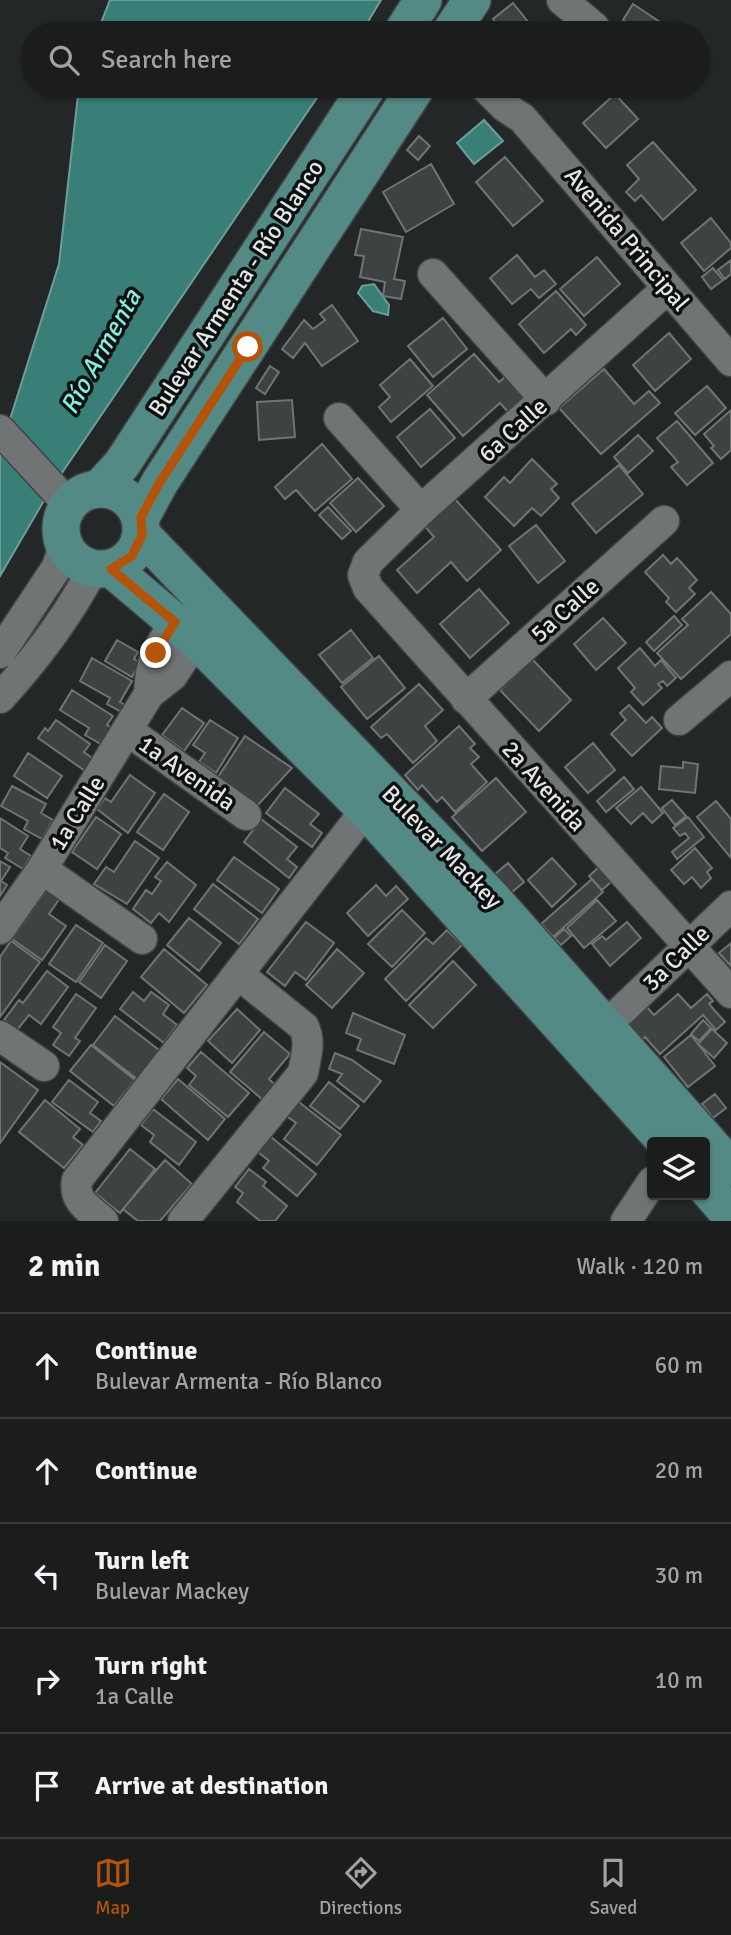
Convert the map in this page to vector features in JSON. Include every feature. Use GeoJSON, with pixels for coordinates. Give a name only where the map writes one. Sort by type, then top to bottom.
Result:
{"type":"FeatureCollection","features":[{"type":"Feature","properties":{"kind":"main road"},"geometry":{"type":"LineString","coordinates":[[410,21],[423,0]]}},
{"type":"Feature","properties":{"kind":"main road","name":"Bulevar Armenta - Río Blanco"},"geometry":{"type":"LineString","coordinates":[[75,494],[122,464],[360,98]]}},
{"type":"Feature","properties":{"kind":"main road","name":"Bulevar Armenta - Río Blanco"},"geometry":{"type":"LineString","coordinates":[[142,526],[160,482],[409,98]]}},
{"type":"Feature","properties":{"kind":"main road"},"geometry":{"type":"LineString","coordinates":[[118,491],[132,501],[142,526],[132,556],[102,569],[81,565],[71,557],[64,545],[61,531],[62,518],[75,494],[118,491]]}},
{"type":"Feature","properties":{"kind":"main road","name":"Bulevar Mackey"},"geometry":{"type":"LineString","coordinates":[[142,526],[492,898],[731,1168]]}},
{"type":"Feature","properties":{"kind":"main road","name":"Bulevar Mackey"},"geometry":{"type":"LineString","coordinates":[[102,569],[186,631],[366,810],[661,1137]]}},
{"type":"Feature","properties":{"kind":"main road"},"geometry":{"type":"LineString","coordinates":[[710,1192],[731,1216]]}},
{"type":"Feature","properties":{"kind":"street"},"geometry":{"type":"LineString","coordinates":[[562,0],[587,21]]}},
{"type":"Feature","properties":{"kind":"street","name":"Avenida Principal"},"geometry":{"type":"LineString","coordinates":[[496,98],[522,118],[731,360]]}},
{"type":"Feature","properties":{"kind":"street","name":"Avenida Principal"},"geometry":{"type":"LineString","coordinates":[[515,98],[522,118]]}},
{"type":"Feature","properties":{"kind":"street"},"geometry":{"type":"LineString","coordinates":[[433,274],[546,400]]}},
{"type":"Feature","properties":{"kind":"street","name":"6a Calle"},"geometry":{"type":"LineString","coordinates":[[363,575],[368,562],[421,510],[668,288]]}},
{"type":"Feature","properties":{"kind":"street"},"geometry":{"type":"LineString","coordinates":[[339,418],[421,510]]}},
{"type":"Feature","properties":{"kind":"street"},"geometry":{"type":"LineString","coordinates":[[0,430],[75,494]]}},
{"type":"Feature","properties":{"kind":"street","name":"5a Calle"},"geometry":{"type":"LineString","coordinates":[[466,699],[664,521]]}},
{"type":"Feature","properties":{"kind":"street"},"geometry":{"type":"LineString","coordinates":[[0,653],[57,568],[64,545]]}},
{"type":"Feature","properties":{"kind":"street"},"geometry":{"type":"LineString","coordinates":[[0,698],[29,666],[80,593],[102,569]]}},
{"type":"Feature","properties":{"kind":"street","name":"2a Avenida"},"geometry":{"type":"LineString","coordinates":[[363,575],[368,588],[731,993]]}},
{"type":"Feature","properties":{"kind":"street","name":"1a Calle"},"geometry":{"type":"LineString","coordinates":[[0,929],[42,869],[149,694],[150,667],[156,653],[186,631]]}},
{"type":"Feature","properties":{"kind":"street"},"geometry":{"type":"LineString","coordinates":[[679,720],[731,676]]}},
{"type":"Feature","properties":{"kind":"street","name":"1a Avenida"},"geometry":{"type":"LineString","coordinates":[[128,731],[246,815]]}},
{"type":"Feature","properties":{"kind":"street"},"geometry":{"type":"LineString","coordinates":[[103,1221],[78,1200],[75,1190],[77,1180],[366,810]]}},
{"type":"Feature","properties":{"kind":"street"},"geometry":{"type":"LineString","coordinates":[[42,869],[142,939]]}},
{"type":"Feature","properties":{"kind":"street","name":"3a Calle"},"geometry":{"type":"LineString","coordinates":[[621,1011],[688,944],[731,906]]}},
{"type":"Feature","properties":{"kind":"street"},"geometry":{"type":"LineString","coordinates":[[183,1221],[303,1073],[308,1046],[304,1027],[238,974]]}},
{"type":"Feature","properties":{"kind":"street"},"geometry":{"type":"LineString","coordinates":[[0,1036],[44,1066]]}},
{"type":"Feature","properties":{"kind":"street"},"geometry":{"type":"LineString","coordinates":[[626,1221],[647,1190]]}},
{"type":"Feature","properties":{"kind":"water"},"geometry":{"type":"Polygon","coordinates":[[[110,0],[381,0],[368,21],[102,21],[110,0]]]}},
{"type":"Feature","properties":{"kind":"water","name":"Río Armenta"},"geometry":{"type":"Polygon","coordinates":[[[78,98],[317,98],[49,492],[0,576],[0,443],[5,435],[59,264],[78,98]]]}},
{"type":"Feature","properties":{"kind":"water"},"geometry":{"type":"Polygon","coordinates":[[[484,120],[503,141],[474,164],[457,143],[484,120]]]}},
{"type":"Feature","properties":{"kind":"water"},"geometry":{"type":"Polygon","coordinates":[[[374,284],[389,305],[388,315],[373,311],[358,293],[362,286],[374,284]]]}},
{"type":"Feature","properties":{"kind":"building"},"geometry":{"type":"Polygon","coordinates":[[[513,3],[527,21],[495,21],[493,19],[513,3]]]}},
{"type":"Feature","properties":{"kind":"building"},"geometry":{"type":"Polygon","coordinates":[[[633,4],[658,21],[624,21],[633,4]]]}},
{"type":"Feature","properties":{"kind":"building"},"geometry":{"type":"Polygon","coordinates":[[[611,98],[619,98],[638,119],[606,148],[583,123],[611,98]]]}},
{"type":"Feature","properties":{"kind":"building"},"geometry":{"type":"Polygon","coordinates":[[[419,136],[430,146],[418,160],[407,150],[419,136]]]}},
{"type":"Feature","properties":{"kind":"building"},"geometry":{"type":"Polygon","coordinates":[[[653,142],[696,190],[663,220],[641,195],[635,201],[626,192],[639,179],[627,165],[653,142]]]}},
{"type":"Feature","properties":{"kind":"building"},"geometry":{"type":"Polygon","coordinates":[[[505,157],[543,201],[513,226],[476,182],[505,157]]]}},
{"type":"Feature","properties":{"kind":"building"},"geometry":{"type":"Polygon","coordinates":[[[431,164],[454,204],[406,232],[383,192],[431,164]]]}},
{"type":"Feature","properties":{"kind":"building"},"geometry":{"type":"Polygon","coordinates":[[[711,218],[731,243],[731,248],[704,271],[681,243],[711,218]]]}},
{"type":"Feature","properties":{"kind":"building"},"geometry":{"type":"Polygon","coordinates":[[[361,229],[403,237],[394,279],[405,281],[401,299],[383,296],[385,282],[360,277],[364,256],[355,255],[361,229]]]}},
{"type":"Feature","properties":{"kind":"building"},"geometry":{"type":"Polygon","coordinates":[[[517,255],[535,277],[544,270],[556,284],[539,298],[531,289],[512,304],[490,278],[517,255]]]}},
{"type":"Feature","properties":{"kind":"building"},"geometry":{"type":"Polygon","coordinates":[[[597,257],[620,284],[584,316],[560,289],[597,257]]]}},
{"type":"Feature","properties":{"kind":"building"},"geometry":{"type":"Polygon","coordinates":[[[731,260],[731,274],[725,279],[718,270],[731,260]]]}},
{"type":"Feature","properties":{"kind":"building"},"geometry":{"type":"Polygon","coordinates":[[[713,268],[723,280],[711,289],[702,277],[713,268]]]}},
{"type":"Feature","properties":{"kind":"building"},"geometry":{"type":"Polygon","coordinates":[[[556,291],[586,325],[576,335],[571,329],[544,353],[519,324],[556,291]]]}},
{"type":"Feature","properties":{"kind":"building"},"geometry":{"type":"Polygon","coordinates":[[[332,305],[358,341],[322,366],[305,343],[293,358],[282,349],[304,320],[313,329],[325,320],[320,314],[332,305]]]}},
{"type":"Feature","properties":{"kind":"building"},"geometry":{"type":"Polygon","coordinates":[[[443,318],[467,349],[433,377],[408,346],[443,318]]]}},
{"type":"Feature","properties":{"kind":"building"},"geometry":{"type":"Polygon","coordinates":[[[669,333],[691,359],[655,391],[633,365],[669,333]]]}},
{"type":"Feature","properties":{"kind":"building"},"geometry":{"type":"Polygon","coordinates":[[[474,354],[499,382],[510,373],[529,395],[509,413],[500,403],[463,436],[427,395],[474,354]]]}},
{"type":"Feature","properties":{"kind":"building"},"geometry":{"type":"Polygon","coordinates":[[[410,359],[433,386],[391,422],[379,407],[390,397],[380,385],[410,359]]]}},
{"type":"Feature","properties":{"kind":"building"},"geometry":{"type":"Polygon","coordinates":[[[270,366],[279,372],[265,394],[256,388],[270,366]]]}},
{"type":"Feature","properties":{"kind":"building"},"geometry":{"type":"Polygon","coordinates":[[[604,369],[634,404],[649,391],[660,403],[601,454],[559,408],[604,369]]]}},
{"type":"Feature","properties":{"kind":"building"},"geometry":{"type":"Polygon","coordinates":[[[707,386],[726,408],[695,435],[675,413],[707,386]]]}},
{"type":"Feature","properties":{"kind":"building"},"geometry":{"type":"Polygon","coordinates":[[[292,400],[295,437],[259,440],[257,402],[292,400]]]}},
{"type":"Feature","properties":{"kind":"building"},"geometry":{"type":"Polygon","coordinates":[[[430,409],[455,438],[421,467],[397,437],[430,409]]]}},
{"type":"Feature","properties":{"kind":"building"},"geometry":{"type":"Polygon","coordinates":[[[731,410],[731,450],[721,459],[704,434],[731,410]]]}},
{"type":"Feature","properties":{"kind":"building"},"geometry":{"type":"Polygon","coordinates":[[[677,421],[713,463],[687,485],[671,467],[678,462],[657,438],[677,421]]]}},
{"type":"Feature","properties":{"kind":"building"},"geometry":{"type":"Polygon","coordinates":[[[638,435],[653,451],[628,473],[614,457],[638,435]]]}},
{"type":"Feature","properties":{"kind":"building"},"geometry":{"type":"Polygon","coordinates":[[[322,444],[352,479],[315,511],[296,490],[285,499],[275,487],[322,444]]]}},
{"type":"Feature","properties":{"kind":"building"},"geometry":{"type":"Polygon","coordinates":[[[532,459],[557,484],[551,489],[559,498],[541,516],[532,508],[514,526],[485,497],[504,477],[510,483],[532,459]]]}},
{"type":"Feature","properties":{"kind":"building"},"geometry":{"type":"Polygon","coordinates":[[[619,465],[643,494],[596,533],[572,504],[619,465]]]}},
{"type":"Feature","properties":{"kind":"building"},"geometry":{"type":"Polygon","coordinates":[[[358,478],[384,506],[356,532],[330,503],[358,478]]]}},
{"type":"Feature","properties":{"kind":"building"},"geometry":{"type":"Polygon","coordinates":[[[454,498],[501,550],[467,581],[451,562],[417,593],[397,570],[434,537],[424,525],[454,498]]]}},
{"type":"Feature","properties":{"kind":"building"},"geometry":{"type":"Polygon","coordinates":[[[328,507],[351,531],[342,539],[319,515],[328,507]]]}},
{"type":"Feature","properties":{"kind":"building"},"geometry":{"type":"Polygon","coordinates":[[[536,525],[565,561],[538,583],[509,546],[536,525]]]}},
{"type":"Feature","properties":{"kind":"building"},"geometry":{"type":"Polygon","coordinates":[[[663,555],[671,564],[677,558],[697,580],[689,588],[695,594],[676,612],[666,602],[669,598],[645,572],[663,555]]]}},
{"type":"Feature","properties":{"kind":"building"},"geometry":{"type":"Polygon","coordinates":[[[479,589],[509,623],[470,658],[440,624],[479,589]]]}},
{"type":"Feature","properties":{"kind":"building"},"geometry":{"type":"Polygon","coordinates":[[[711,592],[731,614],[731,634],[681,679],[657,653],[688,625],[682,619],[711,592]]]}},
{"type":"Feature","properties":{"kind":"building"},"geometry":{"type":"Polygon","coordinates":[[[674,616],[682,625],[654,651],[646,642],[674,616]]]}},
{"type":"Feature","properties":{"kind":"building"},"geometry":{"type":"Polygon","coordinates":[[[603,618],[626,643],[596,670],[574,644],[603,618]]]}},
{"type":"Feature","properties":{"kind":"building"},"geometry":{"type":"Polygon","coordinates":[[[351,630],[373,658],[342,683],[319,655],[351,630]]]}},
{"type":"Feature","properties":{"kind":"building"},"geometry":{"type":"Polygon","coordinates":[[[117,640],[138,652],[134,659],[140,663],[132,677],[105,661],[117,640]]]}},
{"type":"Feature","properties":{"kind":"building"},"geometry":{"type":"Polygon","coordinates":[[[640,648],[655,666],[661,660],[676,678],[667,686],[663,681],[658,684],[662,688],[643,705],[631,692],[635,688],[618,668],[640,648]]]}},
{"type":"Feature","properties":{"kind":"building"},"geometry":{"type":"Polygon","coordinates":[[[379,656],[405,688],[367,719],[341,687],[379,656]]]}},
{"type":"Feature","properties":{"kind":"building"},"geometry":{"type":"Polygon","coordinates":[[[92,658],[132,681],[120,702],[127,706],[123,713],[107,704],[110,698],[80,681],[92,658]]]}},
{"type":"Feature","properties":{"kind":"building"},"geometry":{"type":"Polygon","coordinates":[[[532,659],[571,700],[539,731],[500,690],[532,659]]]}},
{"type":"Feature","properties":{"kind":"building"},"geometry":{"type":"Polygon","coordinates":[[[419,684],[443,710],[425,726],[437,741],[413,763],[387,734],[381,738],[371,727],[419,684]]]}},
{"type":"Feature","properties":{"kind":"building"},"geometry":{"type":"Polygon","coordinates":[[[72,690],[113,716],[107,725],[114,729],[104,746],[85,735],[89,728],[60,710],[72,690]]]}},
{"type":"Feature","properties":{"kind":"building"},"geometry":{"type":"Polygon","coordinates":[[[629,705],[646,723],[652,717],[662,728],[632,756],[611,734],[626,720],[620,713],[629,705]]]}},
{"type":"Feature","properties":{"kind":"building"},"geometry":{"type":"Polygon","coordinates":[[[182,708],[204,723],[184,751],[162,735],[182,708]]]}},
{"type":"Feature","properties":{"kind":"building"},"geometry":{"type":"Polygon","coordinates":[[[56,720],[90,744],[84,752],[96,761],[88,773],[38,738],[45,728],[48,731],[56,720]]]}},
{"type":"Feature","properties":{"kind":"building"},"geometry":{"type":"Polygon","coordinates":[[[210,720],[238,738],[216,773],[199,762],[205,753],[193,745],[210,720]]]}},
{"type":"Feature","properties":{"kind":"building"},"geometry":{"type":"Polygon","coordinates":[[[459,726],[475,744],[470,748],[479,757],[471,764],[487,782],[455,812],[442,797],[437,802],[422,785],[418,790],[405,775],[459,726]]]}},
{"type":"Feature","properties":{"kind":"building"},"geometry":{"type":"Polygon","coordinates":[[[245,736],[292,768],[256,807],[216,780],[245,736]]]}},
{"type":"Feature","properties":{"kind":"building"},"geometry":{"type":"Polygon","coordinates":[[[593,743],[615,770],[588,793],[565,767],[593,743]]]}},
{"type":"Feature","properties":{"kind":"building"},"geometry":{"type":"Polygon","coordinates":[[[28,753],[62,776],[47,798],[14,776],[28,753]]]}},
{"type":"Feature","properties":{"kind":"building"},"geometry":{"type":"Polygon","coordinates":[[[683,762],[698,764],[695,793],[659,789],[661,766],[683,768],[683,762]]]}},
{"type":"Feature","properties":{"kind":"building"},"geometry":{"type":"Polygon","coordinates":[[[130,775],[155,793],[128,833],[97,809],[105,798],[111,802],[130,775]]]}},
{"type":"Feature","properties":{"kind":"building"},"geometry":{"type":"Polygon","coordinates":[[[624,777],[634,789],[606,812],[597,801],[624,777]]]}},
{"type":"Feature","properties":{"kind":"building"},"geometry":{"type":"Polygon","coordinates":[[[496,778],[526,812],[482,851],[452,817],[496,778]]]}},
{"type":"Feature","properties":{"kind":"building"},"geometry":{"type":"Polygon","coordinates":[[[12,786],[46,804],[41,813],[53,820],[42,839],[24,829],[28,821],[1,806],[12,786]]]}},
{"type":"Feature","properties":{"kind":"building"},"geometry":{"type":"Polygon","coordinates":[[[641,787],[663,813],[652,823],[643,813],[631,824],[616,808],[641,787]]]}},
{"type":"Feature","properties":{"kind":"building"},"geometry":{"type":"Polygon","coordinates":[[[285,788],[319,814],[310,824],[322,833],[312,847],[266,813],[285,788]]]}},
{"type":"Feature","properties":{"kind":"building"},"geometry":{"type":"Polygon","coordinates":[[[164,794],[189,812],[163,850],[137,832],[164,794]]]}},
{"type":"Feature","properties":{"kind":"building"},"geometry":{"type":"Polygon","coordinates":[[[672,800],[686,816],[675,825],[662,808],[672,800]]]}},
{"type":"Feature","properties":{"kind":"building"},"geometry":{"type":"Polygon","coordinates":[[[716,801],[731,819],[731,858],[697,817],[716,801]]]}},
{"type":"Feature","properties":{"kind":"building"},"geometry":{"type":"Polygon","coordinates":[[[96,817],[121,834],[97,869],[72,852],[96,817]]]}},
{"type":"Feature","properties":{"kind":"building"},"geometry":{"type":"Polygon","coordinates":[[[688,817],[704,837],[677,859],[672,852],[689,838],[685,833],[680,836],[673,828],[688,817]]]}},
{"type":"Feature","properties":{"kind":"building"},"geometry":{"type":"Polygon","coordinates":[[[0,818],[28,836],[20,849],[31,856],[23,869],[5,858],[8,853],[0,848],[0,818]]]}},
{"type":"Feature","properties":{"kind":"building"},"geometry":{"type":"Polygon","coordinates":[[[261,819],[297,847],[287,859],[297,867],[289,878],[244,842],[261,819]]]}},
{"type":"Feature","properties":{"kind":"building"},"geometry":{"type":"Polygon","coordinates":[[[135,841],[159,858],[127,904],[94,884],[106,867],[114,872],[135,841]]]}},
{"type":"Feature","properties":{"kind":"building"},"geometry":{"type":"Polygon","coordinates":[[[695,848],[712,868],[707,872],[711,878],[701,888],[692,877],[684,884],[671,870],[695,848]]]}},
{"type":"Feature","properties":{"kind":"building"},"geometry":{"type":"Polygon","coordinates":[[[234,857],[279,889],[262,913],[217,880],[234,857]]]}},
{"type":"Feature","properties":{"kind":"building"},"geometry":{"type":"Polygon","coordinates":[[[552,858],[576,884],[552,907],[528,880],[552,858]]]}},
{"type":"Feature","properties":{"kind":"building"},"geometry":{"type":"Polygon","coordinates":[[[0,861],[10,867],[1,881],[7,885],[0,896],[0,861]]]}},
{"type":"Feature","properties":{"kind":"building"},"geometry":{"type":"Polygon","coordinates":[[[167,862],[196,885],[169,922],[159,913],[151,923],[133,909],[146,890],[152,894],[161,881],[155,877],[167,862]]]}},
{"type":"Feature","properties":{"kind":"building"},"geometry":{"type":"Polygon","coordinates":[[[508,863],[524,882],[511,893],[495,874],[508,863]]]}},
{"type":"Feature","properties":{"kind":"building"},"geometry":{"type":"Polygon","coordinates":[[[599,867],[612,881],[602,890],[589,876],[599,867]]]}},
{"type":"Feature","properties":{"kind":"building"},"geometry":{"type":"Polygon","coordinates":[[[592,879],[603,892],[553,937],[541,924],[592,879]]]}},
{"type":"Feature","properties":{"kind":"building"},"geometry":{"type":"Polygon","coordinates":[[[213,884],[258,919],[239,944],[194,909],[213,884]]]}},
{"type":"Feature","properties":{"kind":"building"},"geometry":{"type":"Polygon","coordinates":[[[376,885],[386,896],[396,886],[408,899],[368,936],[347,913],[376,885]]]}},
{"type":"Feature","properties":{"kind":"building"},"geometry":{"type":"Polygon","coordinates":[[[47,889],[60,898],[49,914],[66,926],[42,960],[12,939],[47,889]]]}},
{"type":"Feature","properties":{"kind":"building"},"geometry":{"type":"Polygon","coordinates":[[[597,900],[616,921],[584,948],[567,928],[597,900]]]}},
{"type":"Feature","properties":{"kind":"building"},"geometry":{"type":"Polygon","coordinates":[[[402,910],[425,933],[392,967],[368,944],[402,910]]]}},
{"type":"Feature","properties":{"kind":"building"},"geometry":{"type":"Polygon","coordinates":[[[189,918],[221,943],[199,971],[167,945],[189,918]]]}},
{"type":"Feature","properties":{"kind":"building"},"geometry":{"type":"Polygon","coordinates":[[[306,922],[334,943],[306,980],[295,972],[285,986],[267,972],[306,922]]]}},
{"type":"Feature","properties":{"kind":"building"},"geometry":{"type":"Polygon","coordinates":[[[627,922],[641,938],[610,966],[592,944],[602,936],[606,940],[627,922]]]}},
{"type":"Feature","properties":{"kind":"building"},"geometry":{"type":"Polygon","coordinates":[[[76,925],[103,943],[76,982],[49,964],[76,925]]]}},
{"type":"Feature","properties":{"kind":"building"},"geometry":{"type":"Polygon","coordinates":[[[564,929],[571,936],[561,945],[554,938],[564,929]]]}},
{"type":"Feature","properties":{"kind":"building"},"geometry":{"type":"Polygon","coordinates":[[[447,930],[462,945],[406,1001],[385,979],[426,938],[433,944],[447,930]]]}},
{"type":"Feature","properties":{"kind":"building"},"geometry":{"type":"Polygon","coordinates":[[[11,941],[40,962],[0,1017],[0,957],[11,941]]]}},
{"type":"Feature","properties":{"kind":"building"},"geometry":{"type":"Polygon","coordinates":[[[731,943],[731,966],[719,953],[731,943]]]}},
{"type":"Feature","properties":{"kind":"building"},"geometry":{"type":"Polygon","coordinates":[[[105,945],[127,961],[101,998],[79,982],[105,945]]]}},
{"type":"Feature","properties":{"kind":"building"},"geometry":{"type":"Polygon","coordinates":[[[164,949],[207,985],[184,1013],[141,977],[164,949]]]}},
{"type":"Feature","properties":{"kind":"building"},"geometry":{"type":"Polygon","coordinates":[[[337,949],[364,973],[332,1008],[306,985],[337,949]]]}},
{"type":"Feature","properties":{"kind":"building"},"geometry":{"type":"Polygon","coordinates":[[[453,961],[476,985],[433,1028],[409,1005],[453,961]]]}},
{"type":"Feature","properties":{"kind":"building"},"geometry":{"type":"Polygon","coordinates":[[[47,971],[68,987],[41,1024],[29,1015],[17,1030],[4,1020],[19,1000],[23,1003],[47,971]]]}},
{"type":"Feature","properties":{"kind":"building"},"geometry":{"type":"Polygon","coordinates":[[[133,992],[144,1001],[151,992],[169,1005],[163,1014],[177,1025],[164,1043],[120,1009],[133,992]]]}},
{"type":"Feature","properties":{"kind":"building"},"geometry":{"type":"Polygon","coordinates":[[[76,994],[96,1008],[75,1038],[80,1041],[69,1056],[53,1045],[61,1033],[53,1027],[76,994]]]}},
{"type":"Feature","properties":{"kind":"building"},"geometry":{"type":"Polygon","coordinates":[[[678,994],[691,1008],[707,994],[713,1001],[709,1004],[725,1022],[716,1030],[703,1015],[660,1054],[645,1037],[640,1042],[624,1023],[645,1005],[654,1015],[678,994]]]}},
{"type":"Feature","properties":{"kind":"building"},"geometry":{"type":"Polygon","coordinates":[[[237,1009],[260,1030],[232,1063],[208,1041],[237,1009]]]}},
{"type":"Feature","properties":{"kind":"building"},"geometry":{"type":"Polygon","coordinates":[[[353,1013],[405,1035],[394,1064],[357,1050],[361,1039],[346,1033],[353,1013]]]}},
{"type":"Feature","properties":{"kind":"building"},"geometry":{"type":"Polygon","coordinates":[[[115,1016],[159,1050],[137,1079],[93,1045],[115,1016]]]}},
{"type":"Feature","properties":{"kind":"building"},"geometry":{"type":"Polygon","coordinates":[[[703,1020],[711,1028],[699,1041],[691,1034],[703,1020]]]}},
{"type":"Feature","properties":{"kind":"building"},"geometry":{"type":"Polygon","coordinates":[[[712,1029],[727,1043],[714,1058],[698,1044],[712,1029]]]}},
{"type":"Feature","properties":{"kind":"building"},"geometry":{"type":"Polygon","coordinates":[[[264,1032],[290,1054],[269,1079],[276,1086],[263,1100],[230,1072],[264,1032]]]}},
{"type":"Feature","properties":{"kind":"building"},"geometry":{"type":"Polygon","coordinates":[[[691,1035],[715,1066],[688,1087],[664,1057],[691,1035]]]}},
{"type":"Feature","properties":{"kind":"building"},"geometry":{"type":"Polygon","coordinates":[[[91,1045],[135,1080],[114,1106],[70,1071],[91,1045]]]}},
{"type":"Feature","properties":{"kind":"building"},"geometry":{"type":"Polygon","coordinates":[[[201,1052],[249,1093],[228,1117],[189,1085],[196,1076],[187,1068],[201,1052]]]}},
{"type":"Feature","properties":{"kind":"building"},"geometry":{"type":"Polygon","coordinates":[[[335,1053],[352,1060],[381,1081],[364,1102],[337,1081],[342,1074],[329,1069],[335,1053]]]}},
{"type":"Feature","properties":{"kind":"building"},"geometry":{"type":"Polygon","coordinates":[[[0,1062],[38,1090],[0,1143],[0,1062]]]}},
{"type":"Feature","properties":{"kind":"building"},"geometry":{"type":"Polygon","coordinates":[[[178,1079],[225,1119],[208,1140],[161,1099],[178,1079]]]}},
{"type":"Feature","properties":{"kind":"building"},"geometry":{"type":"Polygon","coordinates":[[[69,1080],[98,1102],[90,1113],[101,1121],[93,1132],[52,1102],[69,1080]]]}},
{"type":"Feature","properties":{"kind":"building"},"geometry":{"type":"Polygon","coordinates":[[[329,1082],[359,1106],[340,1129],[310,1106],[329,1082]]]}},
{"type":"Feature","properties":{"kind":"building"},"geometry":{"type":"Polygon","coordinates":[[[715,1094],[726,1108],[713,1118],[702,1104],[715,1094]]]}},
{"type":"Feature","properties":{"kind":"building"},"geometry":{"type":"Polygon","coordinates":[[[295,1099],[341,1135],[317,1165],[284,1139],[296,1123],[284,1114],[295,1099]]]}},
{"type":"Feature","properties":{"kind":"building"},"geometry":{"type":"Polygon","coordinates":[[[45,1100],[80,1129],[73,1137],[83,1145],[64,1168],[19,1132],[45,1100]]]}},
{"type":"Feature","properties":{"kind":"building"},"geometry":{"type":"Polygon","coordinates":[[[153,1109],[196,1142],[179,1165],[150,1142],[154,1135],[141,1125],[153,1109]]]}},
{"type":"Feature","properties":{"kind":"building"},"geometry":{"type":"Polygon","coordinates":[[[271,1137],[316,1174],[297,1196],[263,1168],[269,1161],[258,1152],[271,1137]]]}},
{"type":"Feature","properties":{"kind":"building"},"geometry":{"type":"Polygon","coordinates":[[[130,1149],[155,1169],[120,1213],[95,1193],[130,1149]]]}},
{"type":"Feature","properties":{"kind":"building"},"geometry":{"type":"Polygon","coordinates":[[[165,1160],[192,1184],[160,1221],[138,1221],[123,1209],[165,1160]]]}},
{"type":"Feature","properties":{"kind":"building"},"geometry":{"type":"Polygon","coordinates":[[[249,1169],[266,1182],[263,1186],[287,1206],[275,1221],[260,1221],[237,1202],[243,1193],[235,1187],[249,1169]]]}},
{"type":"Feature","properties":{"kind":"route"},"geometry":{"type":"LineString","coordinates":[[156,653],[175,622],[111,569],[132,556],[142,535],[141,517],[160,482],[248,347]]}}]}
